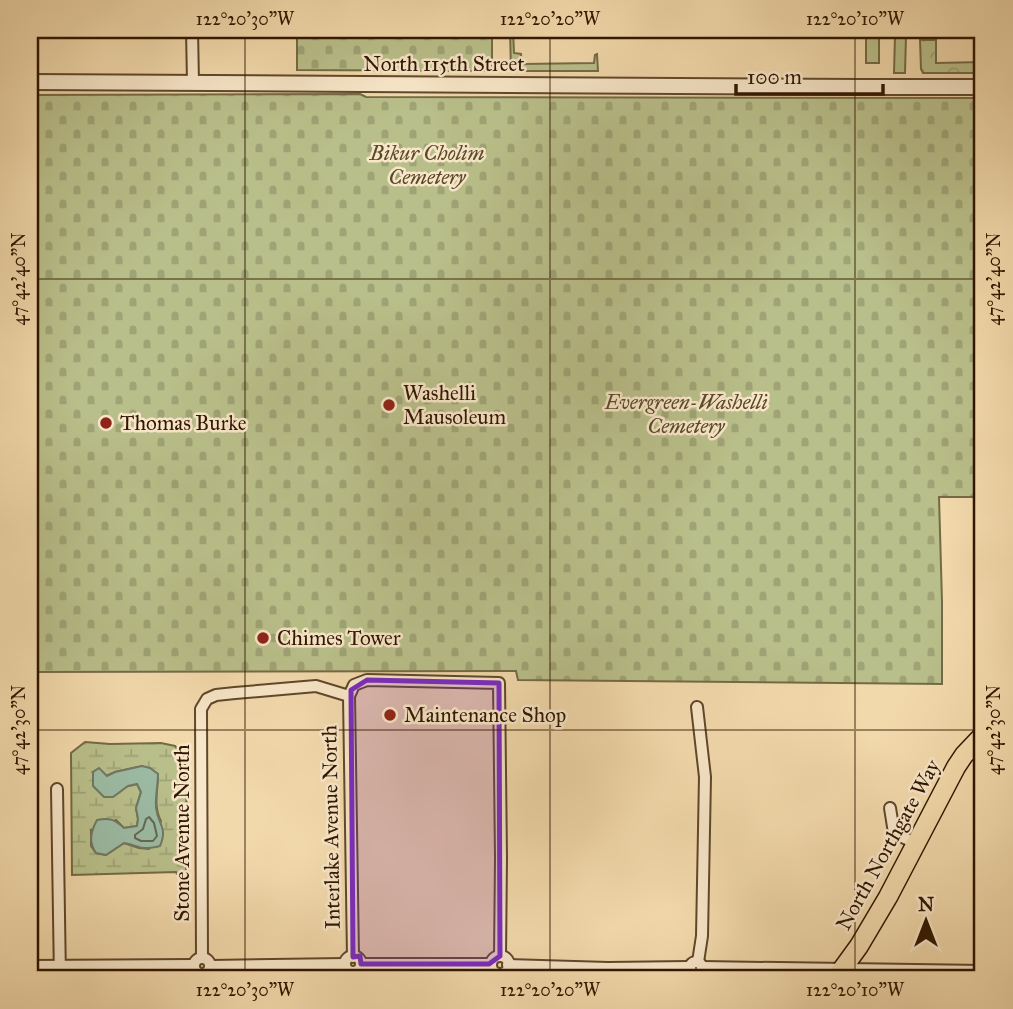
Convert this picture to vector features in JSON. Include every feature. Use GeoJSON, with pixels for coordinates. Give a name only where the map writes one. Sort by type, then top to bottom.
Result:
{"type":"FeatureCollection","features":[{"type":"Feature","properties":{"kind":"main road","name":"North Northgate Way"},"geometry":{"type":"LineString","coordinates":[[839,974],[874,923],[956,767],[983,735]]}},
{"type":"Feature","properties":{"kind":"street"},"geometry":{"type":"LineString","coordinates":[[192,30],[193,83]]}},
{"type":"Feature","properties":{"kind":"street","name":"North 115th Street"},"geometry":{"type":"LineString","coordinates":[[30,82],[983,87]]}},
{"type":"Feature","properties":{"kind":"street"},"geometry":{"type":"LineString","coordinates":[[348,696],[354,685],[367,680],[499,683],[501,858],[495,960]]}},
{"type":"Feature","properties":{"kind":"street","name":"Stone Avenue North"},"geometry":{"type":"LineString","coordinates":[[202,968],[201,709],[206,699],[216,695],[316,687],[348,696]]}},
{"type":"Feature","properties":{"kind":"street","name":"Interlake Avenue North"},"geometry":{"type":"LineString","coordinates":[[348,696],[353,967]]}},
{"type":"Feature","properties":{"kind":"street"},"geometry":{"type":"LineString","coordinates":[[695,970],[702,936],[705,777],[697,707]]}},
{"type":"Feature","properties":{"kind":"street"},"geometry":{"type":"LineString","coordinates":[[57,789],[60,979]]}},
{"type":"Feature","properties":{"kind":"street"},"geometry":{"type":"LineString","coordinates":[[890,808],[894,833],[916,844]]}},
{"type":"Feature","properties":{"kind":"street"},"geometry":{"type":"LineString","coordinates":[[30,966],[353,967],[506,959],[503,973],[608,968],[839,974],[983,971]]}},
{"type":"Feature","properties":{"kind":"highlighted area"},"geometry":{"type":"Polygon","coordinates":[[[367,680],[499,683],[500,956],[489,964],[361,964],[360,956],[353,957],[351,690],[367,680]]]}},
{"type":"Feature","properties":{"kind":"green space"},"geometry":{"type":"Polygon","coordinates":[[[297,30],[492,30],[492,71],[297,70],[297,30]]]}},
{"type":"Feature","properties":{"kind":"green space"},"geometry":{"type":"Polygon","coordinates":[[[510,30],[513,30],[514,53],[521,54],[522,64],[594,63],[597,54],[598,71],[511,71],[510,30]]]}},
{"type":"Feature","properties":{"kind":"green space"},"geometry":{"type":"Polygon","coordinates":[[[866,30],[879,30],[879,63],[866,63],[866,30]]]}},
{"type":"Feature","properties":{"kind":"green space"},"geometry":{"type":"Polygon","coordinates":[[[897,32],[904,32],[906,36],[905,73],[894,73],[897,32]]]}},
{"type":"Feature","properties":{"kind":"green space"},"geometry":{"type":"Polygon","coordinates":[[[920,40],[936,40],[936,63],[983,62],[983,73],[923,73],[920,40]]]}},
{"type":"Feature","properties":{"kind":"green space","name":"Evergreen-Washelli Cemetery"},"geometry":{"type":"Polygon","coordinates":[[[360,94],[366,97],[983,98],[983,497],[939,497],[942,684],[518,680],[516,671],[30,672],[30,95],[360,94]]]}},
{"type":"Feature","properties":{"kind":"green space"},"geometry":{"type":"Polygon","coordinates":[[[85,742],[161,743],[175,746],[185,758],[187,817],[182,823],[186,829],[186,874],[72,875],[71,753],[85,742]],[[142,766],[106,776],[99,769],[93,772],[129,786],[137,784],[141,792],[136,808],[137,826],[124,828],[116,820],[91,830],[91,846],[96,853],[106,855],[124,843],[149,849],[161,821],[157,804],[158,774],[142,766]]]}},
{"type":"Feature","properties":{"kind":"water"},"geometry":{"type":"Polygon","coordinates":[[[142,766],[158,774],[156,808],[163,830],[160,846],[144,848],[124,843],[106,855],[96,853],[91,836],[97,820],[112,820],[124,828],[137,826],[136,808],[141,792],[137,784],[128,786],[113,797],[104,797],[93,786],[93,772],[99,768],[107,776],[142,766]]]}},
{"type":"Feature","properties":{"kind":"place","name":"Washelli Mausoleum"},"geometry":{"type":"Point","coordinates":[389,405]}},
{"type":"Feature","properties":{"kind":"place","name":"Thomas Burke"},"geometry":{"type":"Point","coordinates":[106,423]}},
{"type":"Feature","properties":{"kind":"place","name":"Chimes Tower"},"geometry":{"type":"Point","coordinates":[263,638]}},
{"type":"Feature","properties":{"kind":"place","name":"Maintenance Shop"},"geometry":{"type":"Point","coordinates":[390,715]}},
{"type":"Feature","properties":{"kind":"park label","name":"Bikur Cholim Cemetery"},"geometry":{"type":"Point","coordinates":[427,165]}}]}
